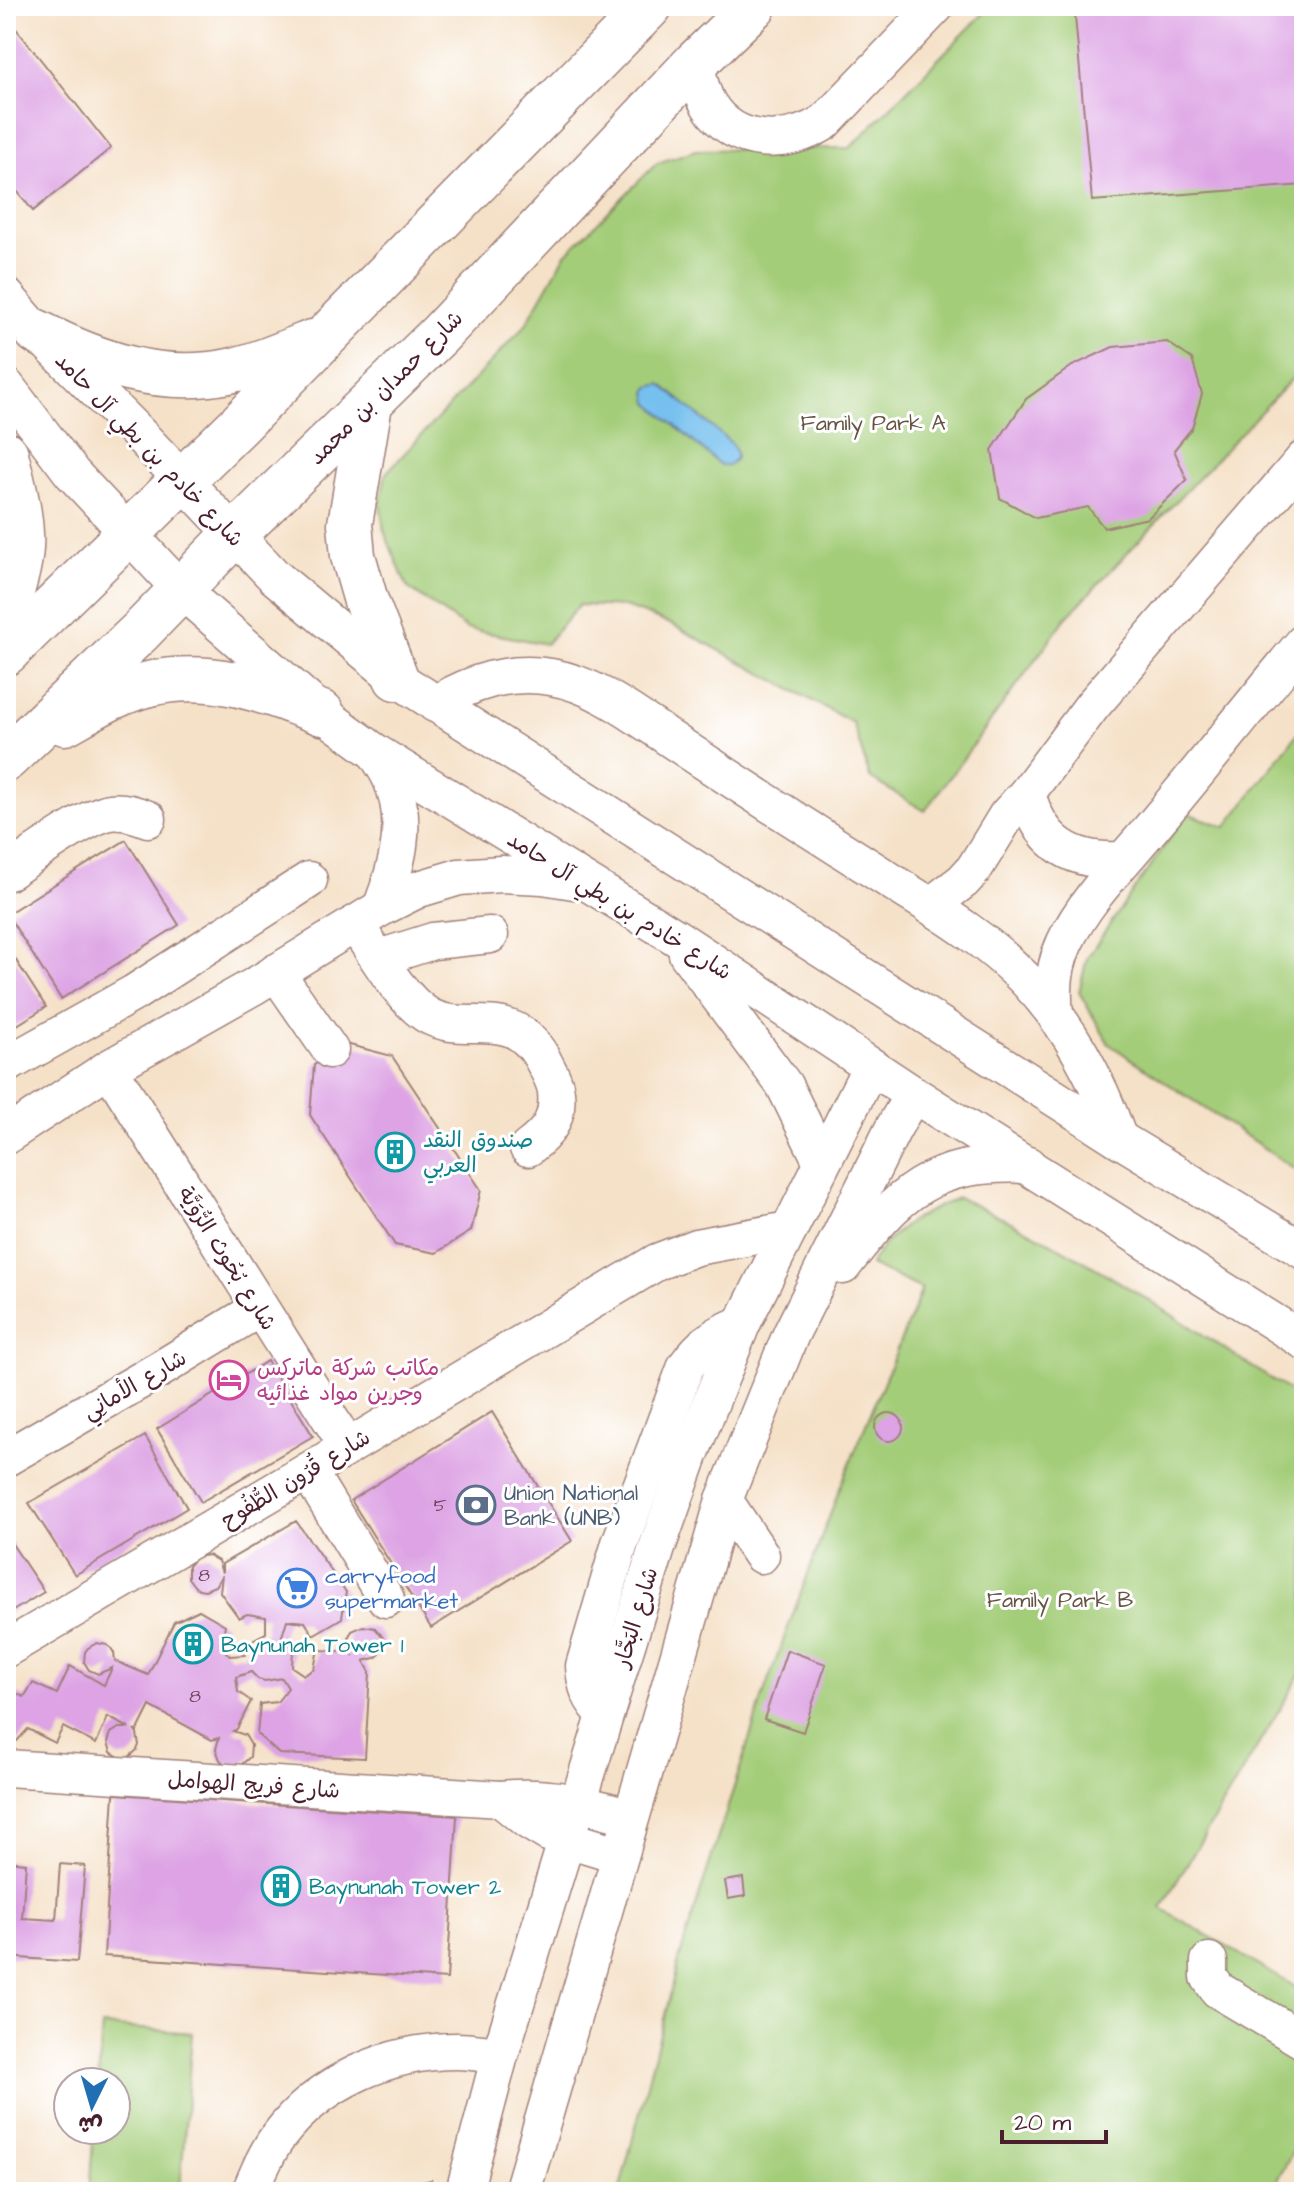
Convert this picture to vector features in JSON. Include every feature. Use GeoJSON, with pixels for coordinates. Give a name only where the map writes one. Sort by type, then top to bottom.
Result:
{"type":"FeatureCollection","features":[{"type":"Feature","properties":{"kind":"main road"},"geometry":{"type":"LineString","coordinates":[[6,653],[240,424],[650,6]]}},
{"type":"Feature","properties":{"kind":"main road","name":"شارع حمدان بن محمد"},"geometry":{"type":"LineString","coordinates":[[12,754],[440,334],[695,63],[754,6]]}},
{"type":"Feature","properties":{"kind":"main road"},"geometry":{"type":"LineString","coordinates":[[37,332],[97,361],[137,371],[178,375],[228,371],[325,337]]}},
{"type":"Feature","properties":{"kind":"main road"},"geometry":{"type":"LineString","coordinates":[[370,404],[350,524],[352,546],[366,601],[396,678]]}},
{"type":"Feature","properties":{"kind":"main road"},"geometry":{"type":"LineString","coordinates":[[6,454],[22,535],[16,578],[6,613]]}},
{"type":"Feature","properties":{"kind":"main road"},"geometry":{"type":"LineString","coordinates":[[12,754],[111,698],[148,684],[189,678],[264,690],[322,713]]}},
{"type":"Feature","properties":{"kind":"street"},"geometry":{"type":"LineString","coordinates":[[695,63],[709,106],[725,124],[744,136],[770,140],[794,137],[825,122],[936,6]]}},
{"type":"Feature","properties":{"kind":"street","name":"شارع خادم بن بطي آل حامد"},"geometry":{"type":"LineString","coordinates":[[6,296],[37,332],[288,589],[396,678],[1119,1139],[1304,1251]]}},
{"type":"Feature","properties":{"kind":"street","name":"شارع خادم بن بطي آل حامد"},"geometry":{"type":"LineString","coordinates":[[6,386],[72,473],[181,590],[322,713],[375,752],[674,936],[913,1094],[1304,1341]]}},
{"type":"Feature","properties":{"kind":"street"},"geometry":{"type":"LineString","coordinates":[[930,906],[974,869],[1007,815],[1092,706],[1304,459]]}},
{"type":"Feature","properties":{"kind":"street"},"geometry":{"type":"LineString","coordinates":[[1055,1013],[1054,975],[1062,948],[1075,923],[1122,860],[1304,642]]}},
{"type":"Feature","properties":{"kind":"street"},"geometry":{"type":"LineString","coordinates":[[435,704],[464,688],[518,675],[552,677],[583,686],[619,705],[988,946],[1023,977],[1055,1013],[1103,1095],[1119,1139]]}},
{"type":"Feature","properties":{"kind":"street"},"geometry":{"type":"LineString","coordinates":[[375,752],[392,780],[400,812],[400,844],[394,876],[368,916],[379,958],[415,1006],[430,1017],[449,1022],[493,1023],[516,1032],[536,1048],[556,1086],[557,1105],[553,1122],[542,1137],[528,1148]]}},
{"type":"Feature","properties":{"kind":"street"},"geometry":{"type":"LineString","coordinates":[[1027,793],[1041,827],[1060,846],[1085,858],[1122,860]]}},
{"type":"Feature","properties":{"kind":"street"},"geometry":{"type":"LineString","coordinates":[[6,873],[95,816],[113,812],[131,813],[148,819]]}},
{"type":"Feature","properties":{"kind":"street"},"geometry":{"type":"LineString","coordinates":[[6,1136],[109,1068],[419,889],[459,877],[501,874],[543,876],[585,883]]}},
{"type":"Feature","properties":{"kind":"street"},"geometry":{"type":"LineString","coordinates":[[6,1065],[134,993],[309,880]]}},
{"type":"Feature","properties":{"kind":"street"},"geometry":{"type":"LineString","coordinates":[[379,958],[433,941],[490,935]]}},
{"type":"Feature","properties":{"kind":"street"},"geometry":{"type":"LineString","coordinates":[[674,936],[784,1085],[822,1162]]}},
{"type":"Feature","properties":{"kind":"street"},"geometry":{"type":"LineString","coordinates":[[276,972],[330,1050]]}},
{"type":"Feature","properties":{"kind":"street"},"geometry":{"type":"LineString","coordinates":[[134,993],[163,997],[206,1013]]}},
{"type":"Feature","properties":{"kind":"street","name":"شارع البَحَّار"},"geometry":{"type":"LineString","coordinates":[[464,2192],[500,2055],[657,1548],[685,1468],[742,1324],[871,1066]]}},
{"type":"Feature","properties":{"kind":"street","name":"شارع بُحُوث الرُّوَيَّة"},"geometry":{"type":"LineString","coordinates":[[109,1068],[348,1447]]}},
{"type":"Feature","properties":{"kind":"street"},"geometry":{"type":"LineString","coordinates":[[522,2192],[724,1500],[791,1334],[913,1094]]}},
{"type":"Feature","properties":{"kind":"street"},"geometry":{"type":"LineString","coordinates":[[791,1334],[868,1233],[901,1199],[943,1173],[997,1163],[1028,1165]]}},
{"type":"Feature","properties":{"kind":"street","name":"شارع قُرُون الطُّفُوح"},"geometry":{"type":"LineString","coordinates":[[6,1649],[657,1262],[682,1251],[789,1230]]}},
{"type":"Feature","properties":{"kind":"street"},"geometry":{"type":"LineString","coordinates":[[712,1245],[760,1288]]}},
{"type":"Feature","properties":{"kind":"street","name":"شارع الأمانِي"},"geometry":{"type":"LineString","coordinates":[[6,1458],[260,1308]]}},
{"type":"Feature","properties":{"kind":"street"},"geometry":{"type":"LineString","coordinates":[[308,1471],[386,1599]]}},
{"type":"Feature","properties":{"kind":"street"},"geometry":{"type":"LineString","coordinates":[[724,1500],[761,1555]]}},
{"type":"Feature","properties":{"kind":"street","name":"شارع فريج الهوامل"},"geometry":{"type":"LineString","coordinates":[[6,1768],[501,1799],[525,1797],[578,1802],[631,1817]]}},
{"type":"Feature","properties":{"kind":"street"},"geometry":{"type":"LineString","coordinates":[[501,1799],[548,1833],[620,1855]]}},
{"type":"Feature","properties":{"kind":"street"},"geometry":{"type":"LineString","coordinates":[[1209,1961],[1209,1977],[1218,1990],[1304,2041]]}},
{"type":"Feature","properties":{"kind":"street"},"geometry":{"type":"LineString","coordinates":[[250,2192],[278,2137],[306,2106],[340,2081],[377,2064],[417,2053],[459,2051],[500,2055]]}},
{"type":"Feature","properties":{"kind":"green space","name":"Family Park A"},"geometry":{"type":"Polygon","coordinates":[[[991,6],[1304,6],[1304,366],[1066,618],[925,811],[870,778],[853,723],[673,625],[625,607],[579,605],[546,644],[467,629],[407,587],[384,531],[380,503],[386,473],[525,326],[566,254],[657,163],[696,150],[850,148],[991,6]]]}},
{"type":"Feature","properties":{"kind":"green space"},"geometry":{"type":"Polygon","coordinates":[[[1304,725],[1304,1175],[1109,1044],[1079,992],[1087,958],[1187,813],[1226,827],[1304,725]]]}},
{"type":"Feature","properties":{"kind":"green space","name":"Family Park B"},"geometry":{"type":"Polygon","coordinates":[[[958,1198],[1091,1265],[1304,1400],[1304,1668],[1161,1908],[1304,1992],[1304,2132],[1270,2192],[619,2192],[681,1953],[766,1687],[841,1485],[922,1289],[870,1265],[897,1232],[931,1210],[958,1198]]]}},
{"type":"Feature","properties":{"kind":"green space"},"geometry":{"type":"Polygon","coordinates":[[[102,2026],[192,2033],[180,2192],[89,2192],[93,2146],[132,2146],[132,2066],[99,2066],[102,2026]]]}},
{"type":"Feature","properties":{"kind":"water"},"geometry":{"type":"Polygon","coordinates":[[[661,384],[731,443],[736,454],[733,462],[725,466],[719,464],[649,403],[647,392],[650,387],[661,384]]]}},
{"type":"Feature","properties":{"kind":"building"},"geometry":{"type":"Polygon","coordinates":[[[1074,6],[1304,6],[1304,185],[1092,201],[1074,6]]]}},
{"type":"Feature","properties":{"kind":"building"},"geometry":{"type":"Polygon","coordinates":[[[6,16],[111,148],[33,211],[6,177],[6,16]]]}},
{"type":"Feature","properties":{"kind":"building"},"geometry":{"type":"Polygon","coordinates":[[[1167,342],[1192,359],[1202,394],[1192,428],[1174,450],[1187,480],[1148,518],[1104,528],[1088,507],[1036,518],[1000,498],[992,450],[1026,399],[1072,366],[1113,347],[1167,342]]]}},
{"type":"Feature","properties":{"kind":"building"},"geometry":{"type":"Polygon","coordinates":[[[126,840],[179,925],[61,999],[7,914],[126,840]]]}},
{"type":"Feature","properties":{"kind":"building"},"geometry":{"type":"Polygon","coordinates":[[[6,945],[46,1007],[6,1032],[6,945]]]}},
{"type":"Feature","properties":{"kind":"building","name":"صندوق النقد العربي"},"geometry":{"type":"Polygon","coordinates":[[[346,1044],[392,1056],[481,1190],[471,1231],[436,1253],[395,1245],[310,1115],[314,1065],[346,1044]]]}},
{"type":"Feature","properties":{"kind":"building"},"geometry":{"type":"Polygon","coordinates":[[[267,1361],[313,1436],[201,1502],[157,1429],[267,1361]]]}},
{"type":"Feature","properties":{"kind":"building"},"geometry":{"type":"Polygon","coordinates":[[[492,1412],[572,1541],[431,1628],[351,1500],[492,1412]]]}},
{"type":"Feature","properties":{"kind":"building"},"geometry":{"type":"Polygon","coordinates":[[[889,1413],[899,1417],[903,1427],[899,1437],[889,1441],[879,1437],[875,1427],[879,1417],[889,1413]]]}},
{"type":"Feature","properties":{"kind":"building"},"geometry":{"type":"Polygon","coordinates":[[[145,1436],[187,1508],[75,1575],[29,1503],[145,1436]]]}},
{"type":"Feature","properties":{"kind":"building","name":"Baynunah Tower 1"},"geometry":{"type":"Polygon","coordinates":[[[296,1521],[346,1592],[342,1618],[313,1635],[305,1622],[287,1620],[282,1636],[293,1650],[292,1667],[304,1675],[314,1669],[320,1650],[352,1654],[349,1636],[363,1626],[375,1628],[383,1637],[380,1654],[364,1661],[370,1672],[365,1758],[279,1754],[257,1734],[260,1704],[277,1702],[288,1688],[282,1678],[265,1681],[251,1672],[236,1677],[238,1692],[251,1701],[237,1729],[233,1731],[245,1735],[251,1745],[250,1757],[241,1765],[225,1764],[220,1760],[216,1749],[219,1738],[212,1740],[150,1706],[137,1732],[134,1730],[139,1745],[129,1757],[119,1757],[111,1752],[108,1742],[111,1733],[119,1728],[129,1728],[108,1717],[96,1744],[63,1727],[55,1743],[28,1729],[17,1741],[6,1734],[6,1688],[24,1697],[33,1683],[57,1694],[70,1666],[104,1685],[112,1668],[98,1674],[89,1670],[84,1662],[85,1652],[97,1643],[111,1648],[115,1661],[148,1675],[174,1622],[199,1610],[225,1625],[222,1641],[224,1650],[230,1656],[245,1655],[249,1644],[266,1633],[266,1617],[247,1614],[239,1618],[220,1592],[222,1575],[215,1586],[199,1589],[188,1578],[188,1566],[196,1557],[208,1555],[218,1561],[222,1573],[222,1564],[296,1521]]]}},
{"type":"Feature","properties":{"kind":"building"},"geometry":{"type":"Polygon","coordinates":[[[6,1535],[44,1592],[6,1615],[6,1535]]]}},
{"type":"Feature","properties":{"kind":"building"},"geometry":{"type":"Polygon","coordinates":[[[787,1650],[826,1664],[803,1732],[764,1719],[787,1650]]]}},
{"type":"Feature","properties":{"kind":"building","name":"Baynunah Tower 2"},"geometry":{"type":"Polygon","coordinates":[[[114,1794],[457,1816],[447,1979],[104,1956],[114,1794]]]}},
{"type":"Feature","properties":{"kind":"building"},"geometry":{"type":"Polygon","coordinates":[[[6,1861],[26,1863],[22,1918],[56,1920],[60,1864],[85,1866],[77,1962],[6,1957],[6,1861]]]}},
{"type":"Feature","properties":{"kind":"building"},"geometry":{"type":"Polygon","coordinates":[[[743,1878],[745,1896],[728,1899],[725,1881],[743,1878]]]}},
{"type":"Feature","properties":{"kind":"building"},"geometry":{"type":"Polygon","coordinates":[[[431,2180],[427,2192],[378,2192],[378,2191],[431,2180]]]}},
{"type":"Feature","properties":{"kind":"place","name":"صندوق النقد العربي"},"geometry":{"type":"Point","coordinates":[395,1152]}},
{"type":"Feature","properties":{"kind":"place","name":"مكاتب شركة ماتركس وجرين مواد غذائيه"},"geometry":{"type":"Point","coordinates":[229,1380]}},
{"type":"Feature","properties":{"kind":"place","name":"Union National Bank (UNB)"},"geometry":{"type":"Point","coordinates":[476,1505]}},
{"type":"Feature","properties":{"kind":"place","name":"carryfood supermarket"},"geometry":{"type":"Point","coordinates":[297,1588]}},
{"type":"Feature","properties":{"kind":"place","name":"Baynunah Tower 1"},"geometry":{"type":"Point","coordinates":[193,1644]}},
{"type":"Feature","properties":{"kind":"place","name":"Baynunah Tower 2"},"geometry":{"type":"Point","coordinates":[281,1886]}}]}
